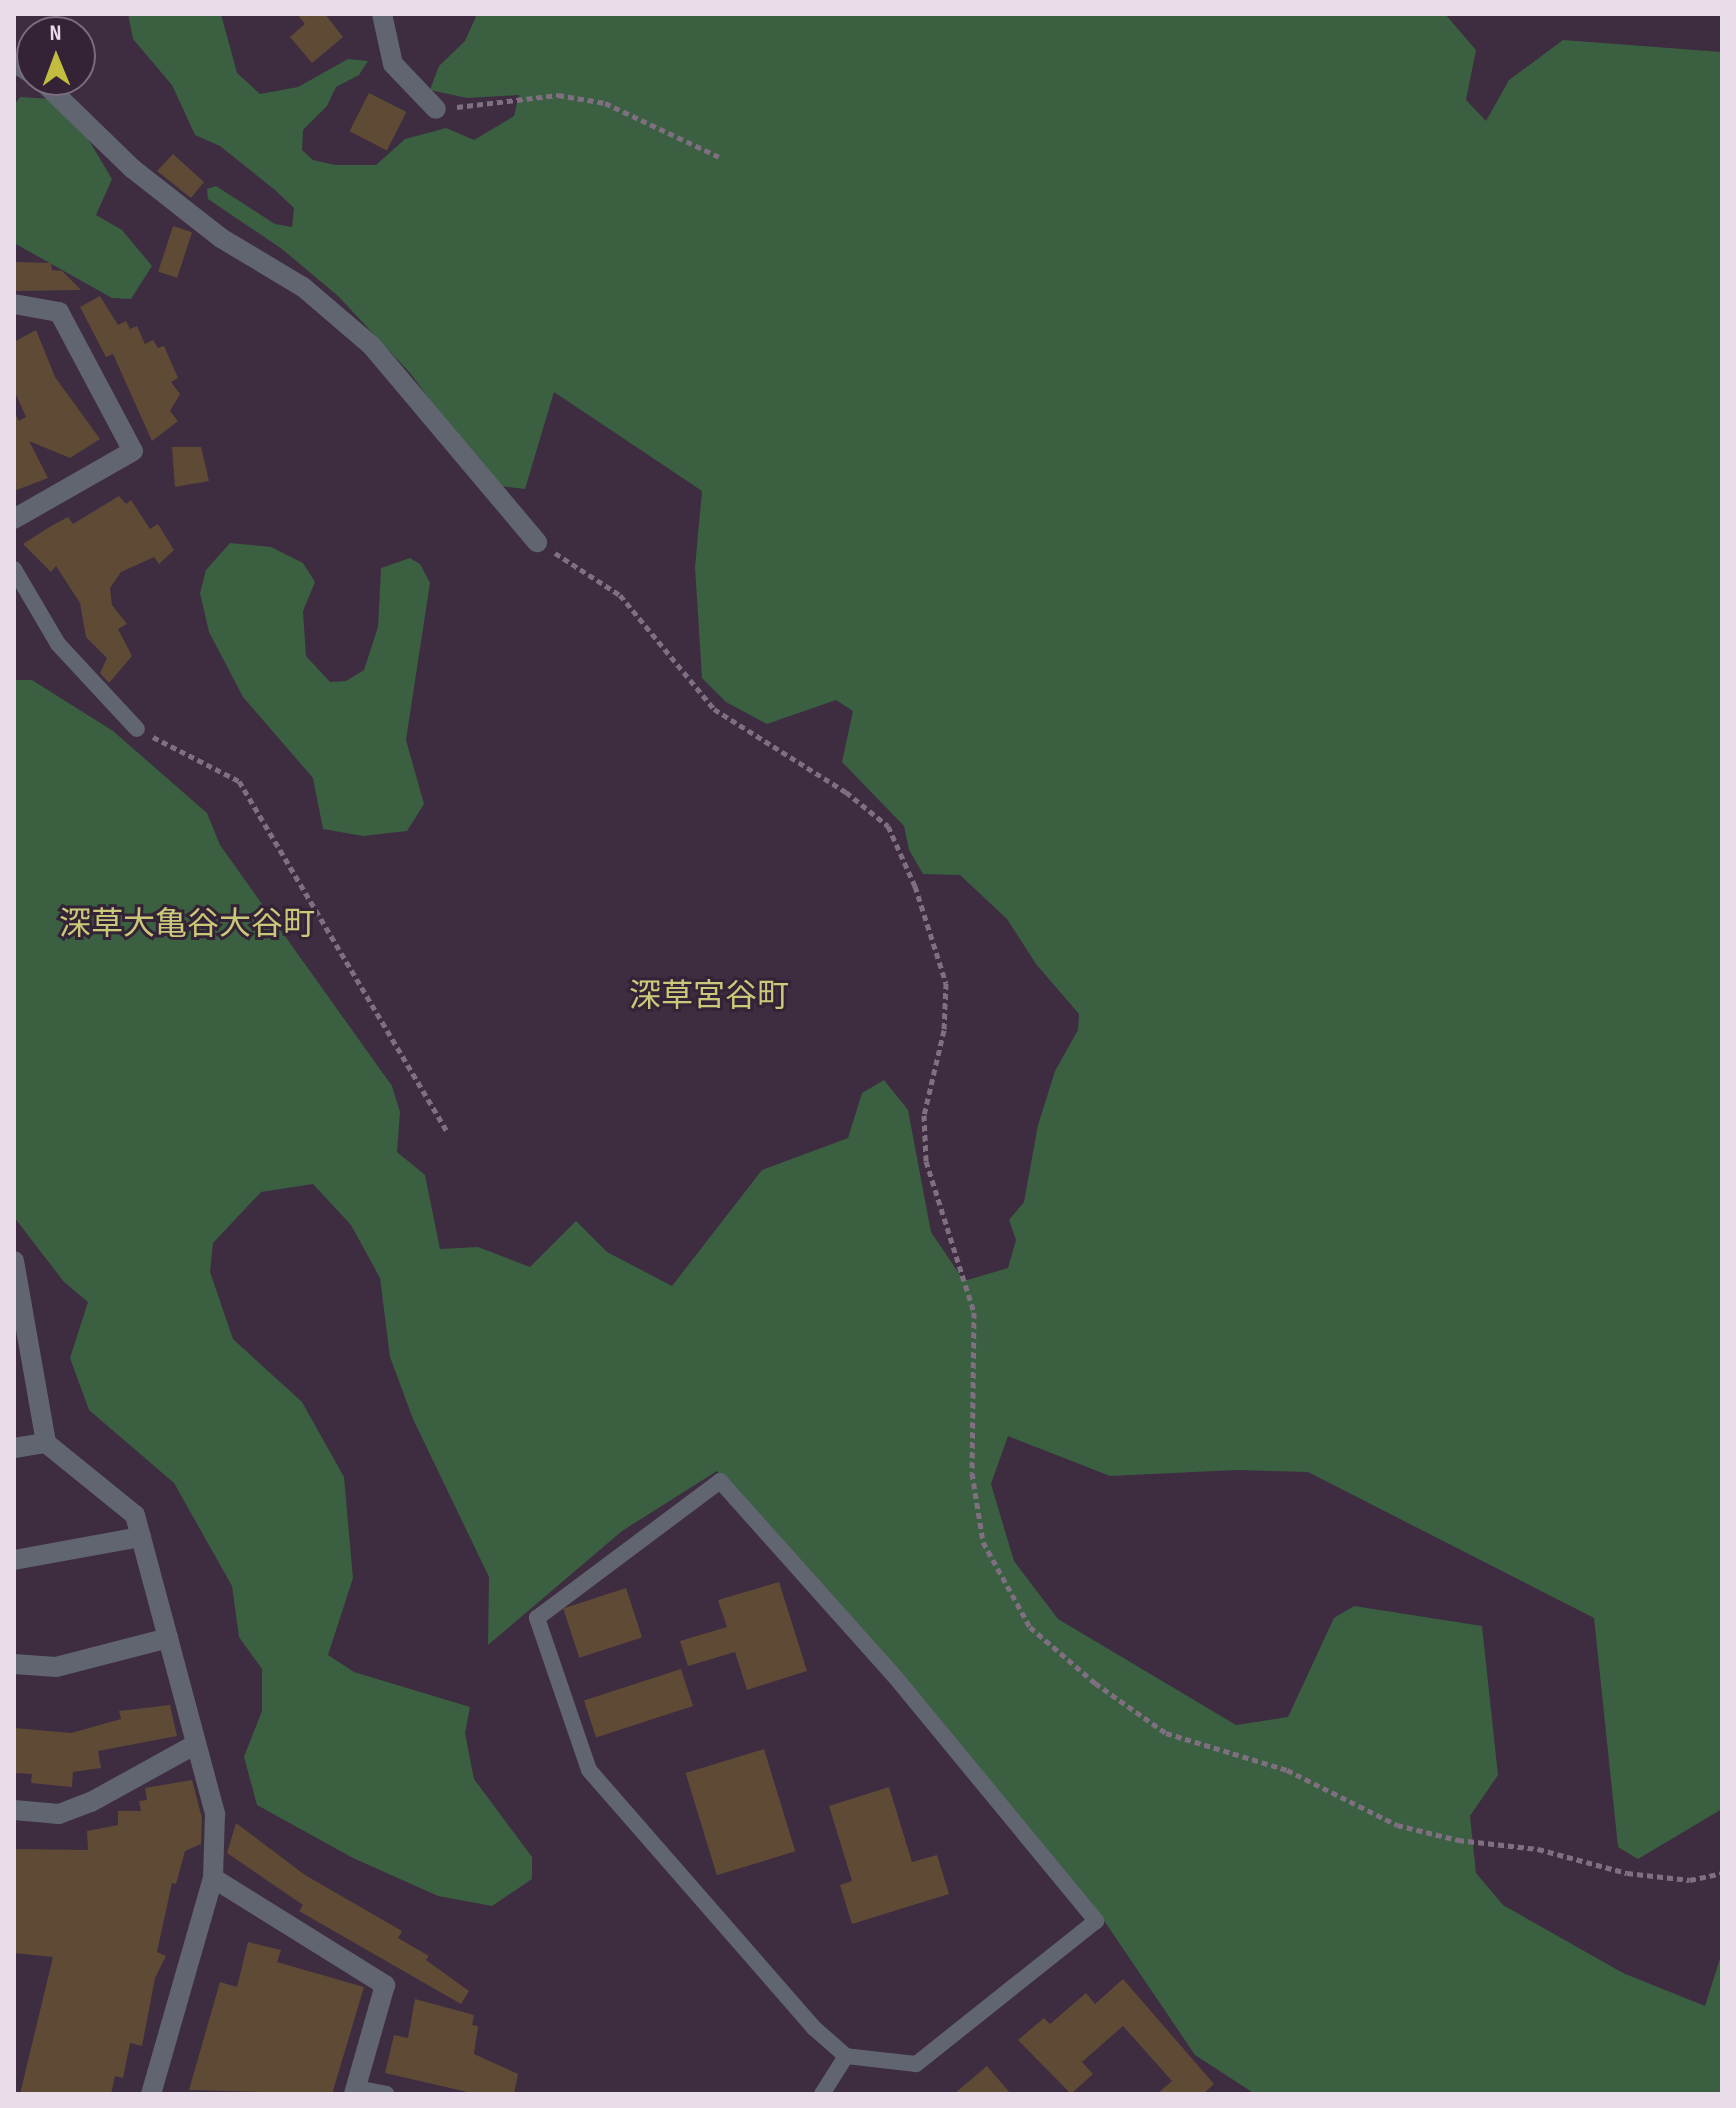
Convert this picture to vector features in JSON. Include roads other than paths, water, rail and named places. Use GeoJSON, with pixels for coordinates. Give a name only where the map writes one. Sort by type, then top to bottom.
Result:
{"type":"FeatureCollection","features":[{"type":"Feature","properties":{"kind":"street"},"geometry":{"type":"LineString","coordinates":[[382,14],[393,64],[436,109]]}},
{"type":"Feature","properties":{"kind":"street"},"geometry":{"type":"LineString","coordinates":[[58,96],[133,169],[221,238],[303,287],[371,345],[537,542]]}},
{"type":"Feature","properties":{"kind":"street"},"geometry":{"type":"LineString","coordinates":[[14,304],[59,312],[133,451],[14,519]]}},
{"type":"Feature","properties":{"kind":"street"},"geometry":{"type":"LineString","coordinates":[[14,1261],[21,1340],[46,1443],[135,1515],[215,1814],[213,1878],[151,2094]]}},
{"type":"Feature","properties":{"kind":"street"},"geometry":{"type":"LineString","coordinates":[[14,1448],[46,1443]]}},
{"type":"Feature","properties":{"kind":"street"},"geometry":{"type":"LineString","coordinates":[[14,1560],[141,1537]]}},
{"type":"Feature","properties":{"kind":"street"},"geometry":{"type":"LineString","coordinates":[[14,1664],[56,1667],[168,1638]]}},
{"type":"Feature","properties":{"kind":"street"},"geometry":{"type":"LineString","coordinates":[[14,1810],[59,1814],[91,1802],[196,1744]]}},
{"type":"Feature","properties":{"kind":"street"},"geometry":{"type":"LineString","coordinates":[[213,1878],[385,1985],[355,2091]]}},
{"type":"Feature","properties":{"kind":"lane"},"geometry":{"type":"LineString","coordinates":[[14,569],[58,644],[137,729]]}},
{"type":"Feature","properties":{"kind":"lane"},"geometry":{"type":"LineString","coordinates":[[720,1481],[896,1678],[1096,1921],[916,2064],[846,2056],[814,2028],[589,1770],[537,1618],[720,1481]]}},
{"type":"Feature","properties":{"kind":"lane"},"geometry":{"type":"LineString","coordinates":[[822,2094],[846,2056]]}},
{"type":"Feature","properties":{"kind":"lane"},"geometry":{"type":"LineString","coordinates":[[355,2091],[386,2094]]}},
{"type":"Feature","properties":{"kind":"district","name":"深草大亀谷大谷町"},"geometry":{"type":"Point","coordinates":[187,925]}},
{"type":"Feature","properties":{"kind":"district","name":"深草宮谷町"},"geometry":{"type":"Point","coordinates":[709,997]}}]}
